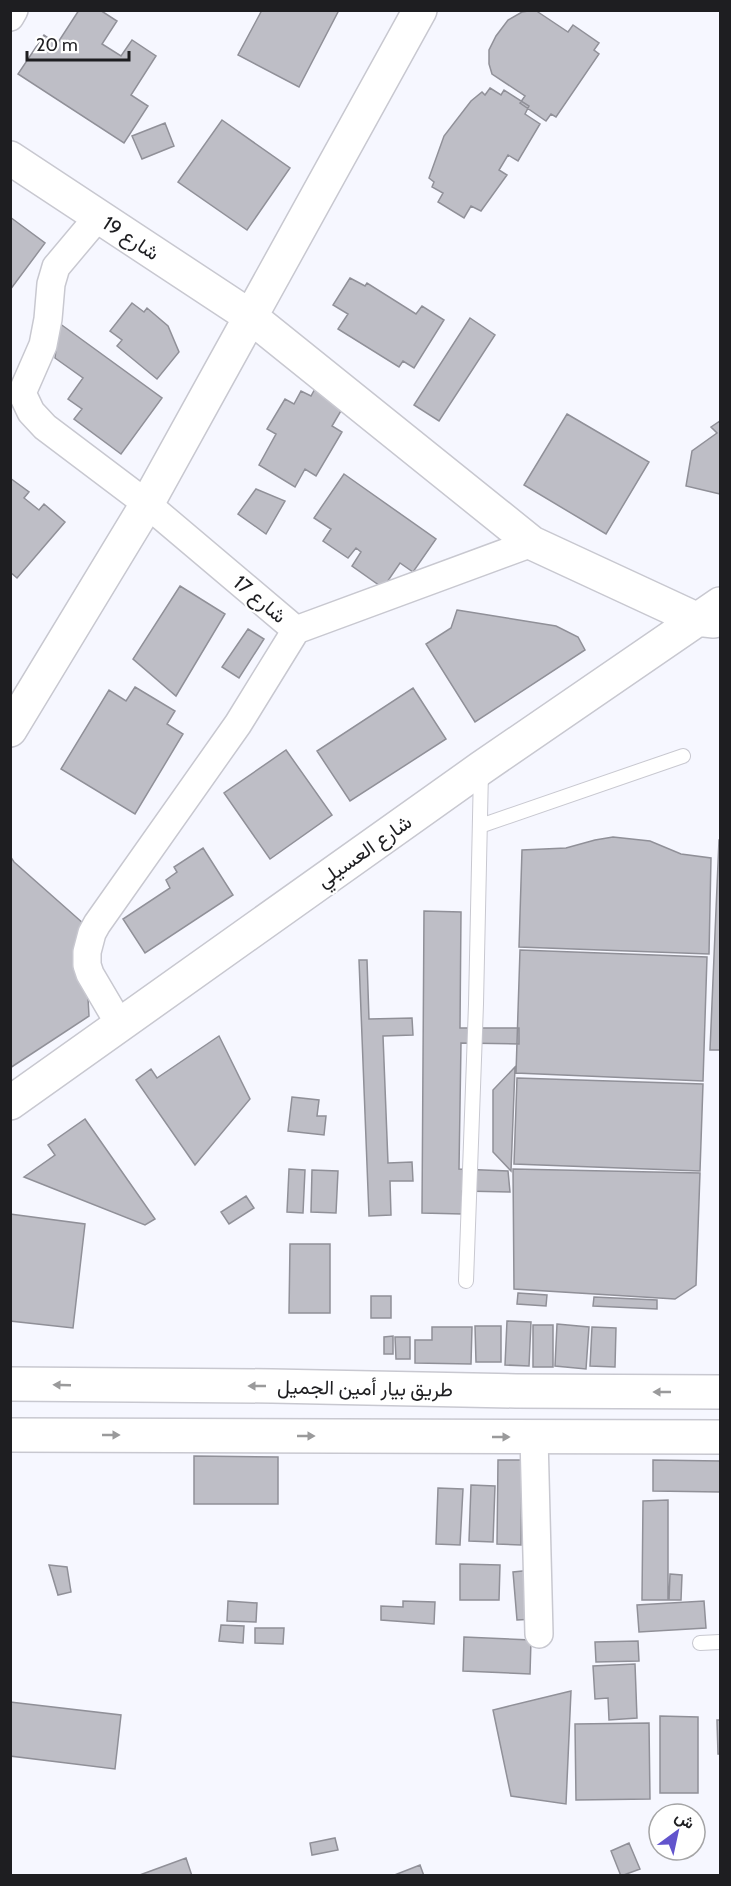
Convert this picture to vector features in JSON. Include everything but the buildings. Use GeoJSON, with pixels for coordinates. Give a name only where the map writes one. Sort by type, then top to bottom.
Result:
{"type":"FeatureCollection","features":[{"type":"Feature","properties":{"kind":"street"},"geometry":{"type":"LineString","coordinates":[[10,17],[14,10]]}},
{"type":"Feature","properties":{"kind":"street"},"geometry":{"type":"LineString","coordinates":[[10,730],[147,504],[420,10]]}},
{"type":"Feature","properties":{"kind":"street","name":"شارع 19"},"geometry":{"type":"LineString","coordinates":[[10,159],[251,317],[532,543],[712,615]]}},
{"type":"Feature","properties":{"kind":"street","name":"شارع 17"},"geometry":{"type":"LineString","coordinates":[[98,217],[56,267],[51,285],[43,345],[22,393],[31,412],[45,427],[147,504],[296,630],[238,724],[92,933],[87,952],[87,965],[120,1025]]}},
{"type":"Feature","properties":{"kind":"street"},"geometry":{"type":"LineString","coordinates":[[296,630],[532,543]]}},
{"type":"Feature","properties":{"kind":"street","name":"شارع العسيلي"},"geometry":{"type":"LineString","coordinates":[[10,1103],[481,768],[712,615]]}},
{"type":"Feature","properties":{"kind":"street","name":"طريق بيار أمين الجميل"},"geometry":{"type":"LineString","coordinates":[[10,1384],[720,1392]]}},
{"type":"Feature","properties":{"kind":"street"},"geometry":{"type":"LineString","coordinates":[[10,1435],[720,1437]]}},
{"type":"Feature","properties":{"kind":"street"},"geometry":{"type":"LineString","coordinates":[[534,1437],[539,1634]]}},
{"type":"Feature","properties":{"kind":"lane"},"geometry":{"type":"LineString","coordinates":[[480,826],[683,756]]}},
{"type":"Feature","properties":{"kind":"lane"},"geometry":{"type":"LineString","coordinates":[[466,1281],[481,768]]}},
{"type":"Feature","properties":{"kind":"lane"},"geometry":{"type":"LineString","coordinates":[[700,1642],[720,1642]]}}]}
